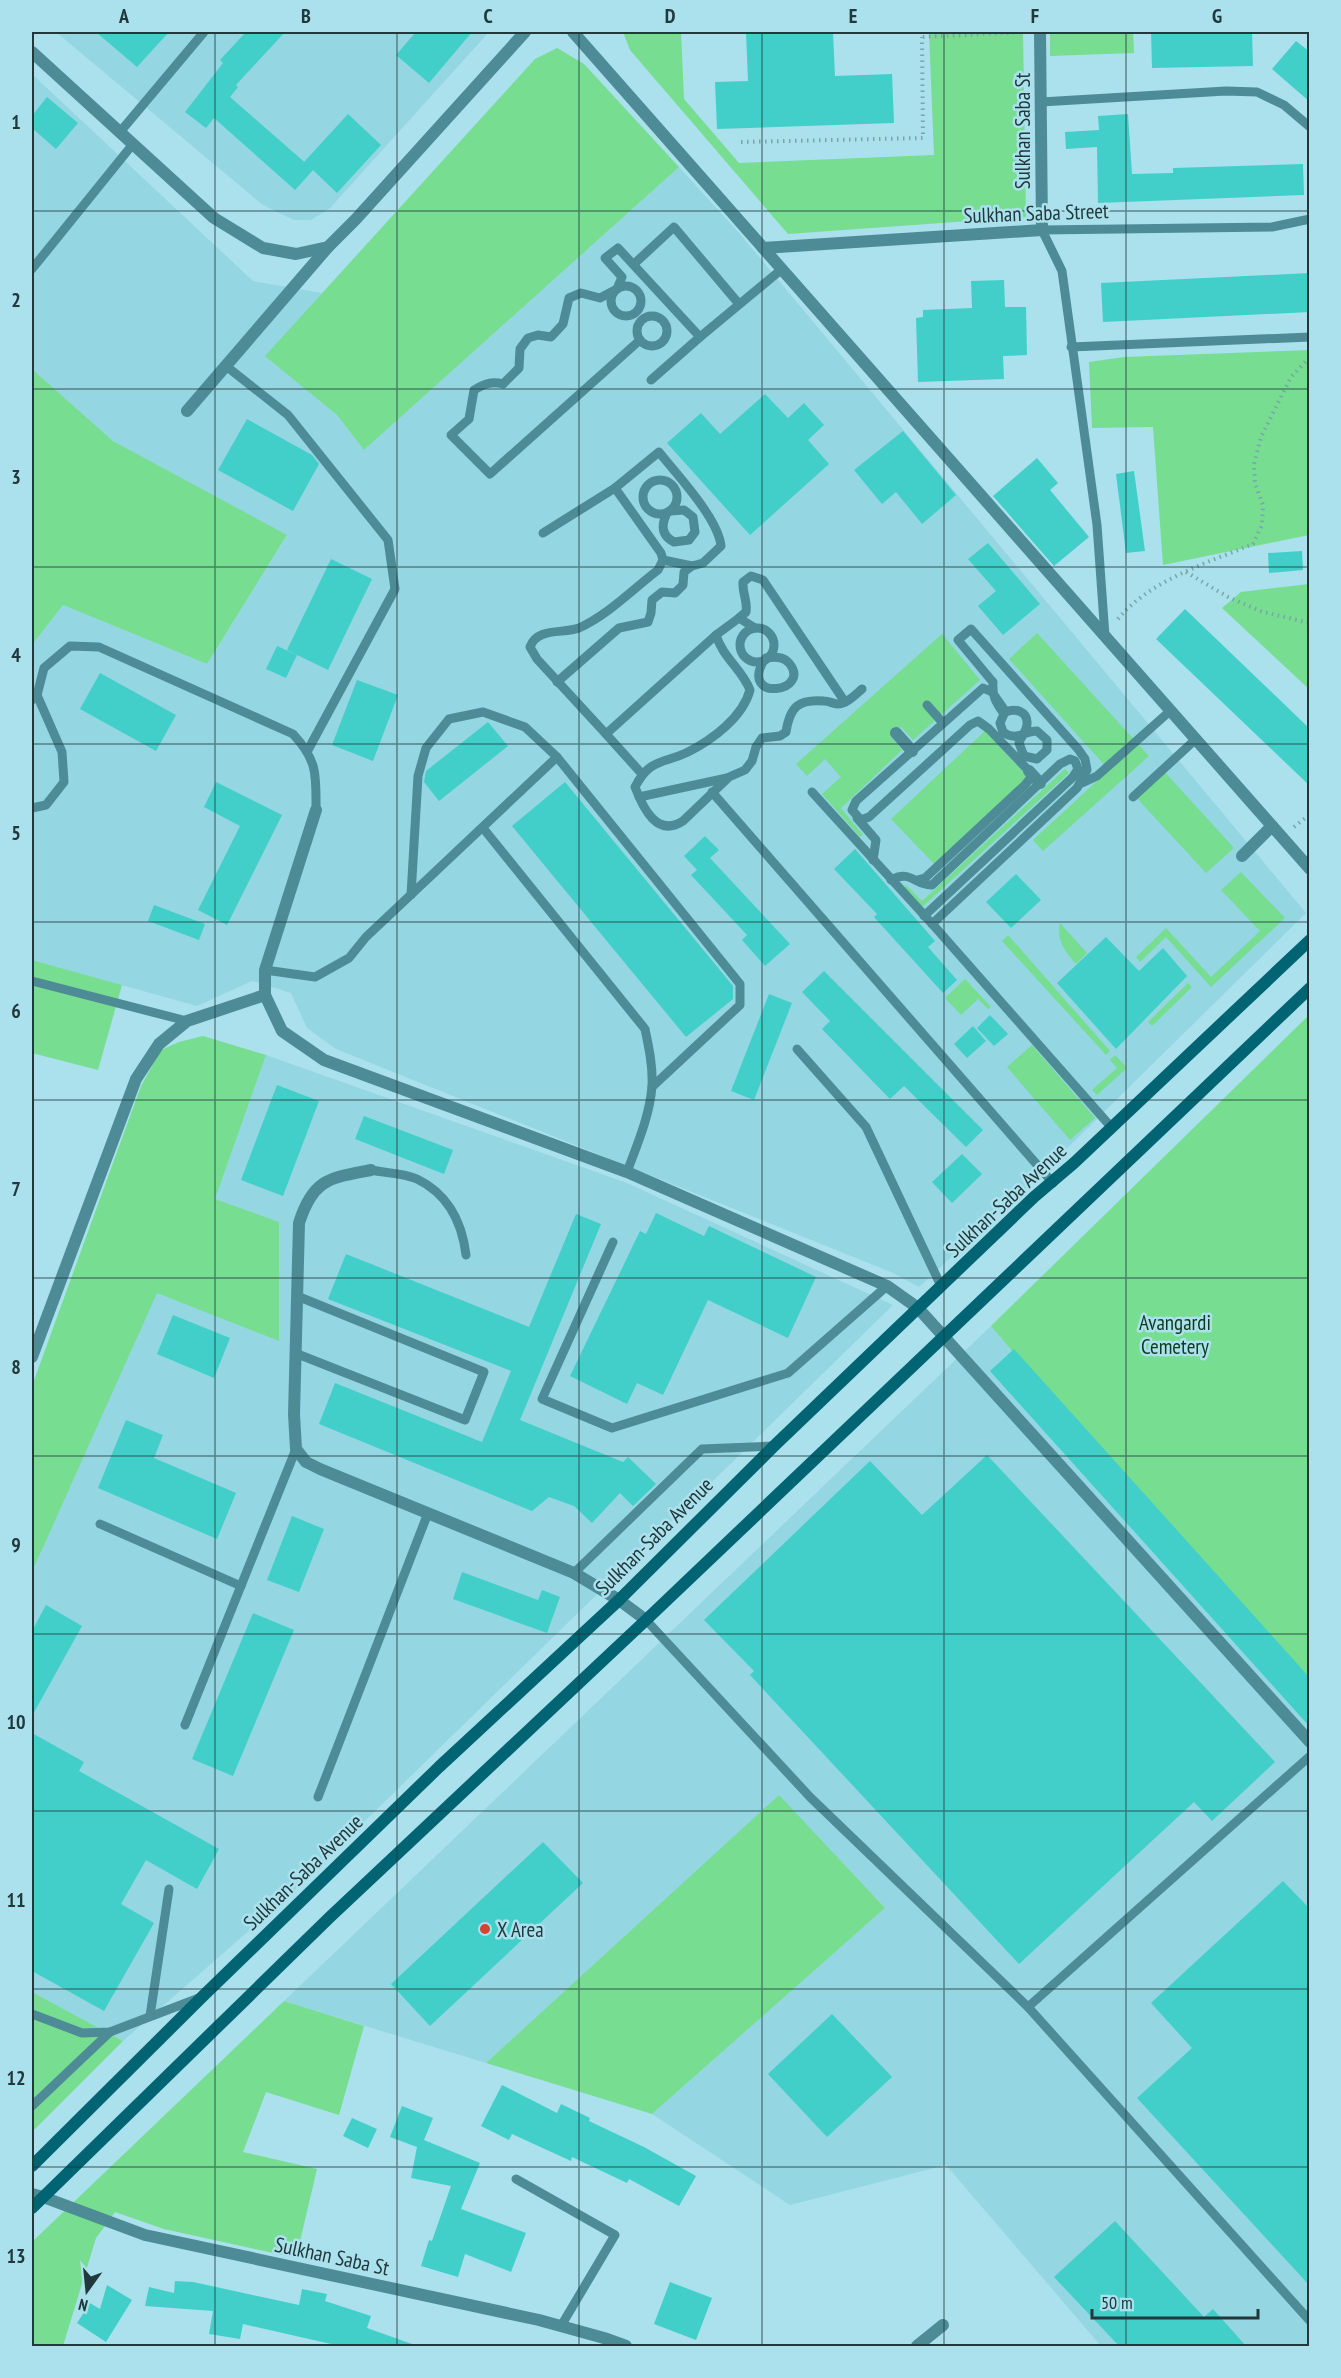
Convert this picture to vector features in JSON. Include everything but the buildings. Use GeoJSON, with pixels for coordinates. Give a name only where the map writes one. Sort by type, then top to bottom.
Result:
{"type":"FeatureCollection","features":[{"type":"Feature","properties":{"kind":"main road","name":"Sulkhan-Saba Avenue"},"geometry":{"type":"LineString","coordinates":[[32,2166],[430,1776],[619,1600],[774,1446],[1034,1197],[1053,1183],[1310,940]]}},
{"type":"Feature","properties":{"kind":"main road"},"geometry":{"type":"LineString","coordinates":[[32,2208],[37,2195],[1310,988]]}},
{"type":"Feature","properties":{"kind":"street"},"geometry":{"type":"LineString","coordinates":[[187,411],[328,247],[525,32]]}},
{"type":"Feature","properties":{"kind":"street"},"geometry":{"type":"LineString","coordinates":[[573,32],[1310,869]]}},
{"type":"Feature","properties":{"kind":"street","name":"Sulkhan Saba St"},"geometry":{"type":"LineString","coordinates":[[1040,32],[1042,230]]}},
{"type":"Feature","properties":{"kind":"street"},"geometry":{"type":"LineString","coordinates":[[32,52],[214,218],[263,248],[296,254],[328,247]]}},
{"type":"Feature","properties":{"kind":"street","name":"Sulkhan Saba Street"},"geometry":{"type":"LineString","coordinates":[[763,248],[1042,230]]}},
{"type":"Feature","properties":{"kind":"street"},"geometry":{"type":"LineString","coordinates":[[896,733],[912,751]]}},
{"type":"Feature","properties":{"kind":"street"},"geometry":{"type":"LineString","coordinates":[[1029,771],[1040,783]]}},
{"type":"Feature","properties":{"kind":"street"},"geometry":{"type":"LineString","coordinates":[[316,810],[265,970],[265,995],[282,1031],[324,1060],[627,1172],[887,1286],[918,1308],[944,1336],[1310,1742]]}},
{"type":"Feature","properties":{"kind":"street"},"geometry":{"type":"LineString","coordinates":[[1242,856],[1272,826]]}},
{"type":"Feature","properties":{"kind":"street"},"geometry":{"type":"LineString","coordinates":[[32,1358],[136,1079],[159,1044],[187,1021],[265,995]]}},
{"type":"Feature","properties":{"kind":"street"},"geometry":{"type":"LineString","coordinates":[[371,1170],[331,1178],[313,1191],[303,1208],[299,1223],[295,1353],[296,1449],[306,1461],[320,1469],[574,1573],[619,1600],[646,1620]]}},
{"type":"Feature","properties":{"kind":"street","name":"Sulkhan Saba St"},"geometry":{"type":"LineString","coordinates":[[37,2195],[145,2235],[561,2326],[626,2346]]}},
{"type":"Feature","properties":{"kind":"street"},"geometry":{"type":"LineString","coordinates":[[917,2346],[943,2325]]}},
{"type":"Feature","properties":{"kind":"lane"},"geometry":{"type":"LineString","coordinates":[[120,132],[204,32]]}},
{"type":"Feature","properties":{"kind":"lane"},"geometry":{"type":"LineString","coordinates":[[1041,102],[1226,91],[1257,92],[1284,105],[1310,127]]}},
{"type":"Feature","properties":{"kind":"lane"},"geometry":{"type":"LineString","coordinates":[[32,269],[133,144]]}},
{"type":"Feature","properties":{"kind":"lane","name":"Sulkhan Saba Street"},"geometry":{"type":"LineString","coordinates":[[1042,230],[1272,227],[1310,219]]}},
{"type":"Feature","properties":{"kind":"lane"},"geometry":{"type":"LineString","coordinates":[[633,264],[674,226],[739,304]]}},
{"type":"Feature","properties":{"kind":"lane"},"geometry":{"type":"LineString","coordinates":[[1042,230],[1062,271],[1097,525],[1105,636]]}},
{"type":"Feature","properties":{"kind":"lane"},"geometry":{"type":"LineString","coordinates":[[640,340],[490,474],[452,435],[469,419],[474,390],[484,384],[494,382],[503,384],[519,368],[520,349],[528,338],[538,335],[551,337],[563,324],[568,298],[582,293],[600,298],[617,289],[622,278],[604,258],[618,248],[700,336]]}},
{"type":"Feature","properties":{"kind":"lane"},"geometry":{"type":"LineString","coordinates":[[651,380],[700,336],[782,269]]}},
{"type":"Feature","properties":{"kind":"lane"},"geometry":{"type":"LineString","coordinates":[[1071,347],[1310,337]]}},
{"type":"Feature","properties":{"kind":"lane"},"geometry":{"type":"LineString","coordinates":[[226,366],[288,415],[388,540],[395,589],[308,750]]}},
{"type":"Feature","properties":{"kind":"lane"},"geometry":{"type":"LineString","coordinates":[[543,533],[615,488],[659,452],[720,534],[721,546],[704,563],[692,566],[684,572],[683,585],[675,593],[662,592],[652,600],[648,622],[619,628],[557,682]]}},
{"type":"Feature","properties":{"kind":"lane"},"geometry":{"type":"LineString","coordinates":[[637,470],[648,485]]}},
{"type":"Feature","properties":{"kind":"lane"},"geometry":{"type":"LineString","coordinates":[[659,480],[670,483],[674,488],[676,503],[669,512],[655,513],[646,506],[644,495],[648,485],[659,480]]}},
{"type":"Feature","properties":{"kind":"lane"},"geometry":{"type":"LineString","coordinates":[[615,488],[661,553],[663,560],[658,570],[595,619],[577,629],[546,633],[532,641],[530,647],[557,682],[642,774]]}},
{"type":"Feature","properties":{"kind":"lane"},"geometry":{"type":"LineString","coordinates":[[663,560],[692,566]]}},
{"type":"Feature","properties":{"kind":"lane"},"geometry":{"type":"LineString","coordinates":[[606,734],[716,635],[746,612],[747,604],[742,593],[743,582],[751,576],[763,580],[845,702]]}},
{"type":"Feature","properties":{"kind":"lane"},"geometry":{"type":"LineString","coordinates":[[739,618],[755,628],[766,631],[773,639],[772,650],[765,659],[751,660],[742,654],[740,648],[741,637],[750,629],[755,628]]}},
{"type":"Feature","properties":{"kind":"lane"},"geometry":{"type":"LineString","coordinates":[[991,690],[1006,712],[1015,710],[1023,713],[1028,722],[1022,734],[1014,737],[1003,732],[1000,723],[1004,714],[993,698],[991,690],[991,678],[958,640],[971,629],[1078,749],[1085,759],[1087,770],[1082,783]]}},
{"type":"Feature","properties":{"kind":"lane"},"geometry":{"type":"LineString","coordinates":[[716,635],[720,648],[746,680],[750,690],[742,710],[705,741],[686,753],[659,761],[642,774],[635,787],[648,815],[665,826],[674,826],[729,777]]}},
{"type":"Feature","properties":{"kind":"lane"},"geometry":{"type":"LineString","coordinates":[[32,808],[46,805],[64,782],[62,752],[34,698],[44,668],[70,646],[99,647],[293,734],[308,750],[316,775],[316,810]]}},
{"type":"Feature","properties":{"kind":"lane"},"geometry":{"type":"LineString","coordinates":[[639,797],[729,777],[745,770],[752,761],[756,747],[762,738],[780,736],[786,732],[788,718],[796,705],[807,700],[838,704],[845,702],[862,688]]}},
{"type":"Feature","properties":{"kind":"lane"},"geometry":{"type":"LineString","coordinates":[[873,860],[876,840],[852,810],[856,801],[980,690],[991,690]]}},
{"type":"Feature","properties":{"kind":"lane"},"geometry":{"type":"LineString","coordinates":[[927,705],[943,723]]}},
{"type":"Feature","properties":{"kind":"lane"},"geometry":{"type":"LineString","coordinates":[[924,916],[1082,783],[1097,776],[1170,711]]}},
{"type":"Feature","properties":{"kind":"lane"},"geometry":{"type":"LineString","coordinates":[[411,895],[418,776],[426,748],[449,719],[483,712],[525,727],[557,757],[740,984],[740,1005],[652,1087]]}},
{"type":"Feature","properties":{"kind":"lane"},"geometry":{"type":"LineString","coordinates":[[857,818],[861,820],[869,817],[975,722],[981,723],[1029,771],[1032,776],[1025,786],[925,878],[917,880]]}},
{"type":"Feature","properties":{"kind":"lane"},"geometry":{"type":"LineString","coordinates":[[1133,797],[1196,739]]}},
{"type":"Feature","properties":{"kind":"lane"},"geometry":{"type":"LineString","coordinates":[[265,970],[315,977],[349,958],[366,937],[557,757]]}},
{"type":"Feature","properties":{"kind":"lane"},"geometry":{"type":"LineString","coordinates":[[891,880],[903,876],[932,885],[1065,761],[1070,759],[1077,765],[1078,769],[1073,777],[932,924]]}},
{"type":"Feature","properties":{"kind":"lane"},"geometry":{"type":"LineString","coordinates":[[712,792],[1053,1183]]}},
{"type":"Feature","properties":{"kind":"lane"},"geometry":{"type":"LineString","coordinates":[[812,792],[1112,1128]]}},
{"type":"Feature","properties":{"kind":"lane"},"geometry":{"type":"LineString","coordinates":[[483,828],[645,1029],[651,1059],[652,1087],[641,1137],[627,1172]]}},
{"type":"Feature","properties":{"kind":"lane"},"geometry":{"type":"LineString","coordinates":[[32,981],[187,1021]]}},
{"type":"Feature","properties":{"kind":"lane"},"geometry":{"type":"LineString","coordinates":[[797,1050],[866,1127],[941,1286]]}},
{"type":"Feature","properties":{"kind":"lane"},"geometry":{"type":"LineString","coordinates":[[371,1170],[416,1179],[444,1198],[464,1233],[466,1255]]}},
{"type":"Feature","properties":{"kind":"lane"},"geometry":{"type":"LineString","coordinates":[[613,1242],[542,1399],[612,1428],[788,1373],[887,1286]]}},
{"type":"Feature","properties":{"kind":"lane"},"geometry":{"type":"LineString","coordinates":[[295,1353],[465,1420],[484,1372],[297,1296]]}},
{"type":"Feature","properties":{"kind":"lane"},"geometry":{"type":"LineString","coordinates":[[574,1573],[702,1449],[774,1446]]}},
{"type":"Feature","properties":{"kind":"lane"},"geometry":{"type":"LineString","coordinates":[[185,1725],[296,1449]]}},
{"type":"Feature","properties":{"kind":"lane"},"geometry":{"type":"LineString","coordinates":[[318,1797],[429,1514]]}},
{"type":"Feature","properties":{"kind":"lane"},"geometry":{"type":"LineString","coordinates":[[100,1524],[241,1586]]}},
{"type":"Feature","properties":{"kind":"lane"},"geometry":{"type":"LineString","coordinates":[[646,1620],[810,1797],[1028,2007],[1310,2321]]}},
{"type":"Feature","properties":{"kind":"lane"},"geometry":{"type":"LineString","coordinates":[[1028,2007],[1310,1756]]}},
{"type":"Feature","properties":{"kind":"lane"},"geometry":{"type":"LineString","coordinates":[[150,2016],[169,1889]]}},
{"type":"Feature","properties":{"kind":"lane"},"geometry":{"type":"LineString","coordinates":[[32,2014],[81,2033],[110,2032],[202,1997]]}},
{"type":"Feature","properties":{"kind":"lane"},"geometry":{"type":"LineString","coordinates":[[32,2106],[110,2032]]}},
{"type":"Feature","properties":{"kind":"lane"},"geometry":{"type":"LineString","coordinates":[[516,2179],[615,2235],[561,2326]]}},
{"type":"Feature","properties":{"kind":"path"},"geometry":{"type":"LineString","coordinates":[[741,142],[923,138],[921,32]]}},
{"type":"Feature","properties":{"kind":"path"},"geometry":{"type":"LineString","coordinates":[[922,37],[1040,32]]}},
{"type":"Feature","properties":{"kind":"path"},"geometry":{"type":"LineString","coordinates":[[1105,636],[1125,612],[1150,591],[1186,572],[1253,544],[1262,525],[1263,505],[1255,484],[1254,464],[1261,437],[1291,377],[1310,357]]}},
{"type":"Feature","properties":{"kind":"path"},"geometry":{"type":"LineString","coordinates":[[1186,572],[1228,597],[1263,612],[1310,623]]}},
{"type":"Feature","properties":{"kind":"shaded area"},"geometry":{"type":"Polygon","coordinates":[[[56,32],[489,32],[330,208],[311,220],[294,220],[263,205],[56,32]]]}},
{"type":"Feature","properties":{"kind":"shaded area"},"geometry":{"type":"Polygon","coordinates":[[[34,76],[253,281],[322,293],[266,356],[337,415],[364,450],[679,167],[740,234],[1306,913],[1039,1176],[919,1287],[891,1272],[336,1049],[307,1028],[291,993],[252,981],[197,1006],[32,960],[32,645],[63,605],[207,664],[287,536],[113,441],[32,369],[32,79],[34,76]]]}},
{"type":"Feature","properties":{"kind":"shaded area"},"geometry":{"type":"Polygon","coordinates":[[[266,1055],[627,1183],[893,1305],[284,1900],[123,2041],[32,1992],[32,1572],[157,1292],[279,1341],[215,1199],[266,1055]]]}},
{"type":"Feature","properties":{"kind":"shaded area"},"geometry":{"type":"Polygon","coordinates":[[[991,1326],[1309,1702],[1309,2346],[1101,2346],[946,2165],[790,2205],[652,2114],[885,1908],[779,1796],[486,2063],[284,2001],[991,1326]]]}},
{"type":"Feature","properties":{"kind":"green space"},"geometry":{"type":"Polygon","coordinates":[[[623,32],[681,32],[684,99],[739,163],[934,155],[929,32],[1023,32],[1026,217],[788,234],[630,50],[623,32]]]}},
{"type":"Feature","properties":{"kind":"green space"},"geometry":{"type":"Polygon","coordinates":[[[1050,32],[1133,32],[1134,53],[1050,56],[1050,32]]]}},
{"type":"Feature","properties":{"kind":"green space"},"geometry":{"type":"Polygon","coordinates":[[[557,48],[584,64],[679,167],[364,450],[337,415],[265,356],[535,59],[557,48]]]}},
{"type":"Feature","properties":{"kind":"green space"},"geometry":{"type":"Polygon","coordinates":[[[1309,350],[1309,535],[1163,565],[1153,427],[1092,428],[1089,362],[1124,357],[1309,350]]]}},
{"type":"Feature","properties":{"kind":"green space"},"geometry":{"type":"Polygon","coordinates":[[[32,369],[113,441],[287,535],[207,664],[63,605],[32,645],[32,369]]]}},
{"type":"Feature","properties":{"kind":"green space"},"geometry":{"type":"Polygon","coordinates":[[[1310,584],[1309,689],[1222,608],[1241,592],[1310,584]]]}},
{"type":"Feature","properties":{"kind":"green space"},"geometry":{"type":"Polygon","coordinates":[[[1037,633],[1149,756],[1043,851],[1033,840],[1109,770],[1009,659],[1037,633]]]}},
{"type":"Feature","properties":{"kind":"green space"},"geometry":{"type":"Polygon","coordinates":[[[942,634],[980,680],[913,740],[901,727],[890,736],[902,750],[841,808],[863,835],[860,837],[822,794],[841,777],[825,759],[807,776],[796,764],[942,634]]]}},
{"type":"Feature","properties":{"kind":"green space"},"geometry":{"type":"Polygon","coordinates":[[[985,731],[1029,778],[936,866],[891,819],[985,731]]]}},
{"type":"Feature","properties":{"kind":"green space"},"geometry":{"type":"Polygon","coordinates":[[[1065,769],[1069,773],[921,908],[902,889],[906,885],[922,901],[1065,769]]]}},
{"type":"Feature","properties":{"kind":"green space"},"geometry":{"type":"Polygon","coordinates":[[[1162,769],[1234,848],[1206,873],[1134,795],[1162,769]]]}},
{"type":"Feature","properties":{"kind":"green space"},"geometry":{"type":"Polygon","coordinates":[[[1241,872],[1285,918],[1211,987],[1166,937],[1140,962],[1136,957],[1166,928],[1211,977],[1260,931],[1221,890],[1241,872]]]}},
{"type":"Feature","properties":{"kind":"green space"},"geometry":{"type":"Polygon","coordinates":[[[1060,923],[1087,953],[1076,964],[1062,945],[1059,934],[1060,923]]]}},
{"type":"Feature","properties":{"kind":"green space"},"geometry":{"type":"Polygon","coordinates":[[[1008,935],[1110,1051],[1106,1055],[1002,941],[1008,935]]]}},
{"type":"Feature","properties":{"kind":"green space"},"geometry":{"type":"Polygon","coordinates":[[[32,960],[122,985],[98,1070],[32,1053],[32,960]]]}},
{"type":"Feature","properties":{"kind":"green space"},"geometry":{"type":"Polygon","coordinates":[[[965,979],[991,1007],[988,1009],[978,999],[961,1015],[945,998],[965,979]]]}},
{"type":"Feature","properties":{"kind":"green space"},"geometry":{"type":"Polygon","coordinates":[[[1188,983],[1192,987],[1152,1026],[1148,1022],[1188,983]]]}},
{"type":"Feature","properties":{"kind":"green space","name":"Avangardi Cemetery"},"geometry":{"type":"Polygon","coordinates":[[[1309,1015],[1309,1702],[991,1326],[1309,1015]]]}},
{"type":"Feature","properties":{"kind":"green space"},"geometry":{"type":"Polygon","coordinates":[[[203,1036],[266,1055],[215,1199],[279,1222],[279,1341],[157,1293],[32,1572],[32,1386],[141,1086],[161,1050],[179,1042],[203,1036]]]}},
{"type":"Feature","properties":{"kind":"green space"},"geometry":{"type":"Polygon","coordinates":[[[1032,1045],[1095,1118],[1070,1140],[1007,1067],[1032,1045]]]}},
{"type":"Feature","properties":{"kind":"green space"},"geometry":{"type":"Polygon","coordinates":[[[1115,1055],[1127,1068],[1097,1095],[1092,1090],[1117,1068],[1110,1060],[1115,1055]]]}},
{"type":"Feature","properties":{"kind":"green space"},"geometry":{"type":"Polygon","coordinates":[[[779,1795],[885,1908],[652,2114],[486,2063],[779,1795]]]}},
{"type":"Feature","properties":{"kind":"green space"},"geometry":{"type":"Polygon","coordinates":[[[32,1992],[123,2041],[32,2132],[32,1992]]]}},
{"type":"Feature","properties":{"kind":"green space"},"geometry":{"type":"Polygon","coordinates":[[[284,2001],[364,2026],[339,2115],[266,2092],[243,2152],[317,2169],[296,2258],[164,2229],[115,2212],[96,2238],[63,2346],[32,2346],[32,2242],[284,2001]]]}},
{"type":"Feature","properties":{"kind":"place","name":"X Area"},"geometry":{"type":"Point","coordinates":[485,1929]}}]}
